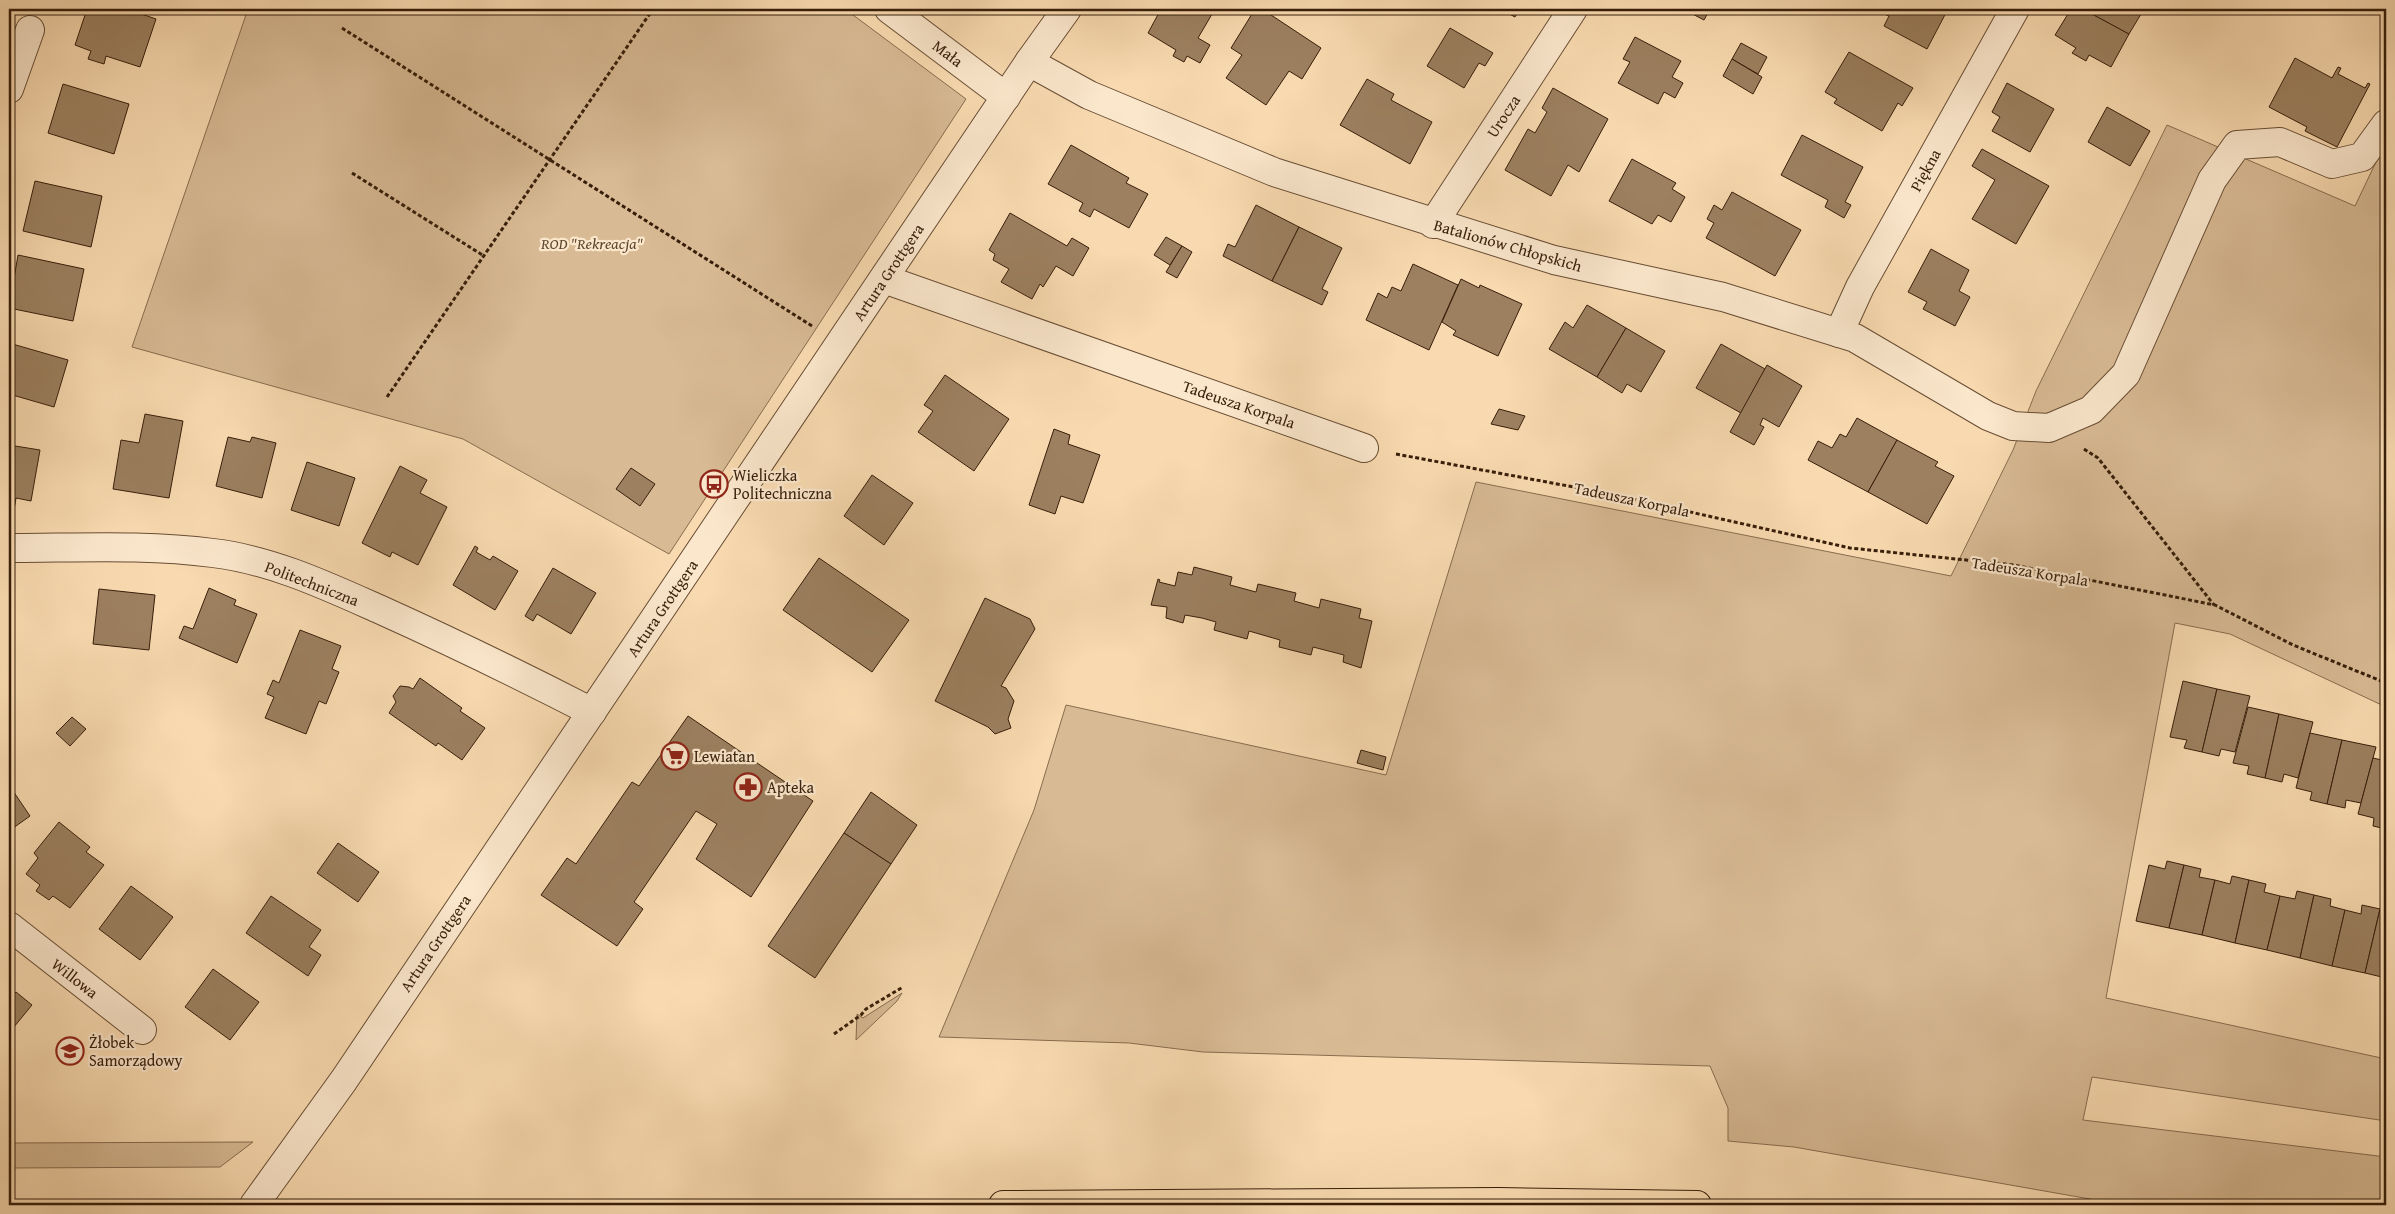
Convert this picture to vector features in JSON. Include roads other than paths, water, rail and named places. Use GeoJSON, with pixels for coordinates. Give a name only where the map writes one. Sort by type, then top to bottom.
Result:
{"type":"FeatureCollection","features":[{"type":"Feature","properties":{"kind":"main road"},"geometry":{"type":"LineString","coordinates":[[1003,1205],[1489,1202],[1697,1205]]}},
{"type":"Feature","properties":{"kind":"street","name":"Mała"},"geometry":{"type":"LineString","coordinates":[[889,9],[1006,97]]}},
{"type":"Feature","properties":{"kind":"street","name":"Artura Grottgera"},"geometry":{"type":"LineString","coordinates":[[254,1205],[344,1080],[1029,62],[1067,9]]}},
{"type":"Feature","properties":{"kind":"street","name":"Urocza"},"geometry":{"type":"LineString","coordinates":[[1433,224],[1573,9]]}},
{"type":"Feature","properties":{"kind":"street","name":"Piękna"},"geometry":{"type":"LineString","coordinates":[[1839,333],[1860,287],[2016,9]]}},
{"type":"Feature","properties":{"kind":"street"},"geometry":{"type":"LineString","coordinates":[[9,89],[30,30]]}},
{"type":"Feature","properties":{"kind":"street","name":"Batalionów Chłopskich"},"geometry":{"type":"LineString","coordinates":[[1029,62],[1089,95],[1274,172],[1433,224],[1554,260],[1723,298],[1855,338],[1988,416],[2013,426],[2049,428],[2091,410],[2126,374],[2212,180],[2237,145],[2280,142],[2332,164],[2362,157],[2386,124]]}},
{"type":"Feature","properties":{"kind":"street","name":"Tadeusza Korpala"},"geometry":{"type":"LineString","coordinates":[[884,278],[1364,448]]}},
{"type":"Feature","properties":{"kind":"street","name":"Politechniczna"},"geometry":{"type":"LineString","coordinates":[[9,548],[153,549],[213,553],[270,564],[327,586],[483,655],[592,712]]}},
{"type":"Feature","properties":{"kind":"street","name":"Willowa"},"geometry":{"type":"LineString","coordinates":[[9,926],[142,1030]]}},
{"type":"Feature","properties":{"kind":"place","name":"Wieliczka Politechniczna"},"geometry":{"type":"Point","coordinates":[714,484]}},
{"type":"Feature","properties":{"kind":"place","name":"Lewiatan"},"geometry":{"type":"Point","coordinates":[675,756]}},
{"type":"Feature","properties":{"kind":"place","name":"Apteka"},"geometry":{"type":"Point","coordinates":[748,787]}},
{"type":"Feature","properties":{"kind":"place","name":"Żłobek Samorządowy"},"geometry":{"type":"Point","coordinates":[70,1051]}},
{"type":"Feature","properties":{"kind":"park label","name":"ROD \"Rekreacja\""},"geometry":{"type":"Point","coordinates":[592,243]}}]}
